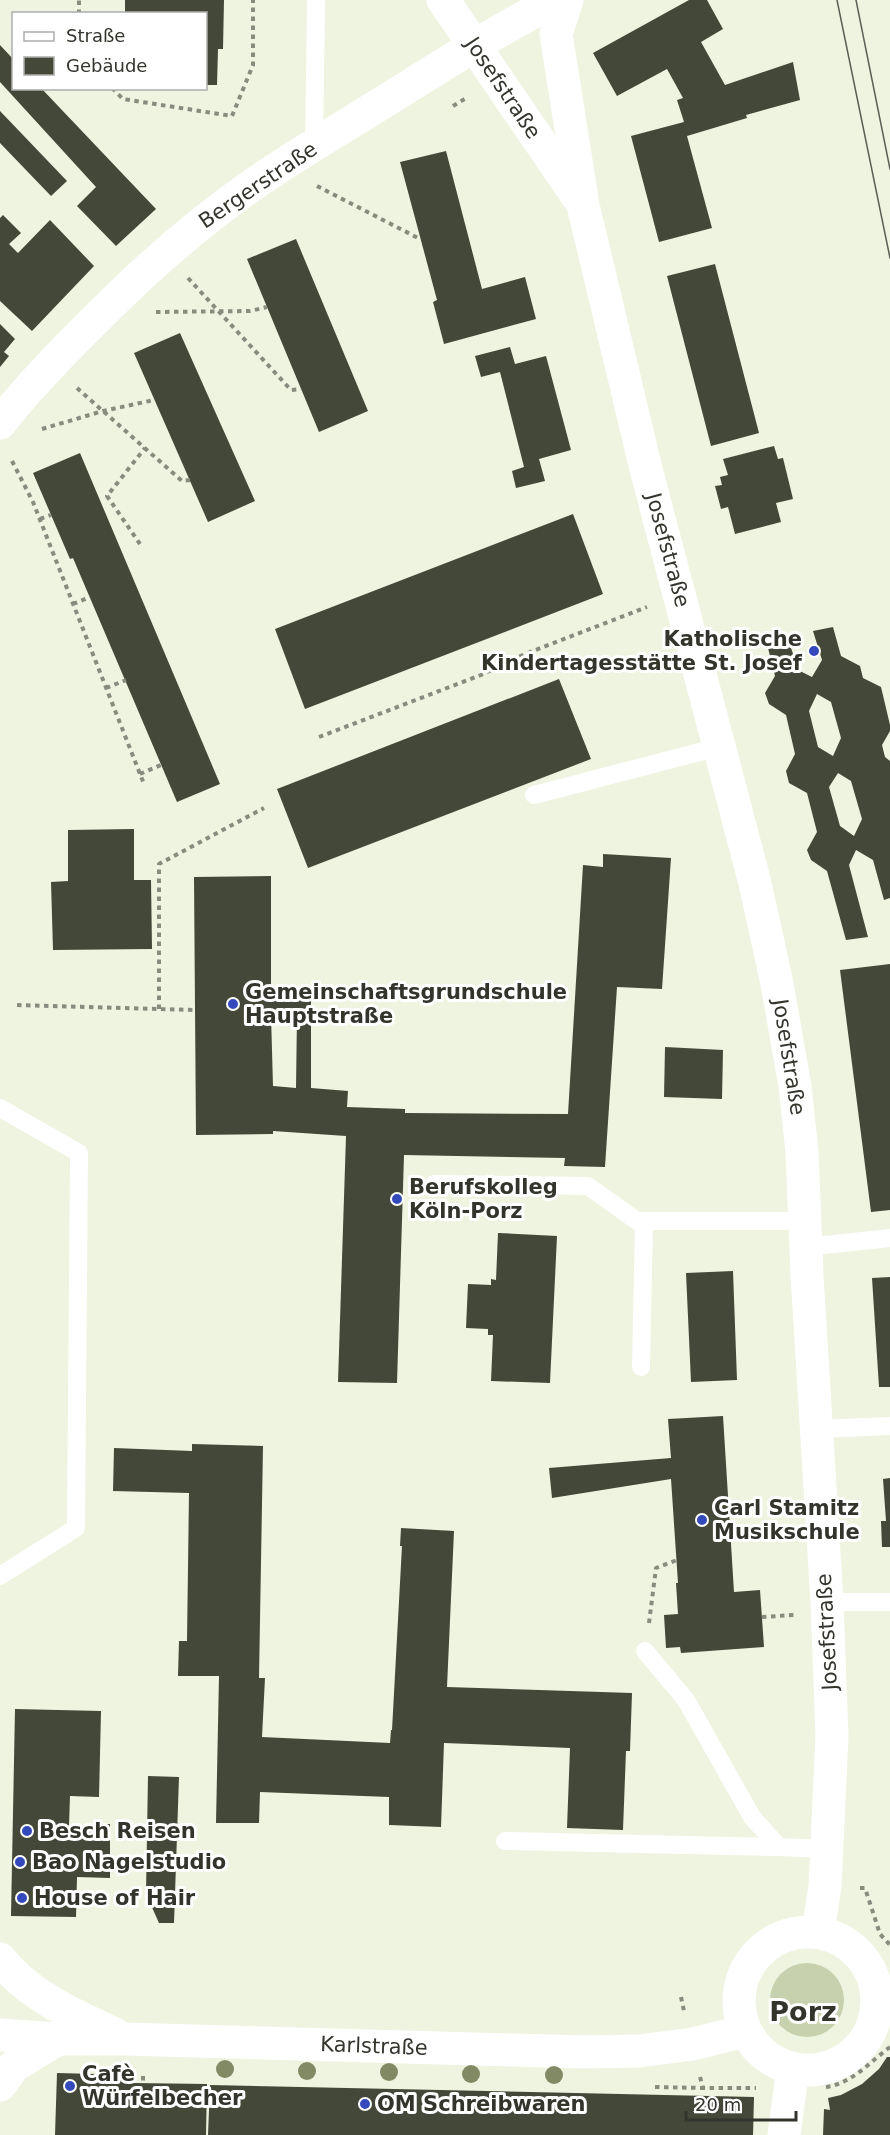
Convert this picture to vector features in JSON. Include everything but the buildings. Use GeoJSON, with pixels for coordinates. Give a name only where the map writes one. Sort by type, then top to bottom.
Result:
{"type":"FeatureCollection","features":[{"type":"Feature","properties":{"kind":"street","name":"Josefstraße"},"geometry":{"type":"LineString","coordinates":[[443,0],[583,205]]}},
{"type":"Feature","properties":{"kind":"street","name":"Bergerstraße"},"geometry":{"type":"LineString","coordinates":[[0,423],[30,386],[147,268],[213,214],[255,183],[474,46],[524,16],[557,0]]}},
{"type":"Feature","properties":{"kind":"street","name":"Josefstraße"},"geometry":{"type":"LineString","coordinates":[[567,0],[556,34],[583,205],[646,469],[755,883],[777,984],[795,1086],[802,1152],[816,1429],[812,1608],[832,1736],[825,1886],[818,1932]]}},
{"type":"Feature","properties":{"kind":"street"},"geometry":{"type":"LineString","coordinates":[[784,2135],[792,2080],[808,2070],[838,2063],[851,2055],[883,2017],[878,2000],[883,1984],[864,1959],[844,1941],[818,1932],[793,1933],[770,1942],[752,1959],[741,1982],[739,2007],[746,2031],[757,2048],[792,2080]]}},
{"type":"Feature","properties":{"kind":"street"},"geometry":{"type":"LineString","coordinates":[[0,1959],[8,1970],[50,2002],[125,2039]]}},
{"type":"Feature","properties":{"kind":"street","name":"Karlstraße"},"geometry":{"type":"LineString","coordinates":[[0,2035],[58,2039],[583,2052],[650,2050],[693,2044],[746,2031]]}},
{"type":"Feature","properties":{"kind":"street"},"geometry":{"type":"LineString","coordinates":[[0,2085],[14,2066],[58,2039]]}},
{"type":"Feature","properties":{"kind":"lane"},"geometry":{"type":"LineString","coordinates":[[314,146],[316,3]]}},
{"type":"Feature","properties":{"kind":"lane"},"geometry":{"type":"LineString","coordinates":[[534,795],[719,747]]}},
{"type":"Feature","properties":{"kind":"lane"},"geometry":{"type":"LineString","coordinates":[[0,1108],[79,1153],[79,1164],[76,1528],[0,1576]]}},
{"type":"Feature","properties":{"kind":"lane"},"geometry":{"type":"LineString","coordinates":[[434,1184],[588,1186],[637,1221],[890,1238]]}},
{"type":"Feature","properties":{"kind":"lane"},"geometry":{"type":"LineString","coordinates":[[641,1367],[644,1221]]}},
{"type":"Feature","properties":{"kind":"lane"},"geometry":{"type":"LineString","coordinates":[[816,1429],[890,1426]]}},
{"type":"Feature","properties":{"kind":"lane"},"geometry":{"type":"LineString","coordinates":[[812,1608],[890,1602]]}},
{"type":"Feature","properties":{"kind":"lane"},"geometry":{"type":"LineString","coordinates":[[645,1651],[686,1700],[752,1817],[779,1847]]}},
{"type":"Feature","properties":{"kind":"lane"},"geometry":{"type":"LineString","coordinates":[[505,1841],[826,1849]]}},
{"type":"Feature","properties":{"kind":"path"},"geometry":{"type":"LineString","coordinates":[[114,90],[123,99],[232,116],[253,65],[253,0]]}},
{"type":"Feature","properties":{"kind":"path"},"geometry":{"type":"LineString","coordinates":[[309,181],[420,239]]}},
{"type":"Feature","properties":{"kind":"path"},"geometry":{"type":"LineString","coordinates":[[184,273],[291,390],[301,389]]}},
{"type":"Feature","properties":{"kind":"path"},"geometry":{"type":"LineString","coordinates":[[154,312],[250,311],[267,307]]}},
{"type":"Feature","properties":{"kind":"path"},"geometry":{"type":"LineString","coordinates":[[74,386],[182,481],[190,480]]}},
{"type":"Feature","properties":{"kind":"path"},"geometry":{"type":"LineString","coordinates":[[33,432],[103,411],[154,400]]}},
{"type":"Feature","properties":{"kind":"path"},"geometry":{"type":"LineString","coordinates":[[140,544],[107,496],[145,448]]}},
{"type":"Feature","properties":{"kind":"path"},"geometry":{"type":"LineString","coordinates":[[12,461],[39,519],[144,784]]}},
{"type":"Feature","properties":{"kind":"path"},"geometry":{"type":"LineString","coordinates":[[39,519],[51,515]]}},
{"type":"Feature","properties":{"kind":"path"},"geometry":{"type":"LineString","coordinates":[[73,604],[90,597]]}},
{"type":"Feature","properties":{"kind":"path"},"geometry":{"type":"LineString","coordinates":[[319,737],[481,675],[525,654],[654,604]]}},
{"type":"Feature","properties":{"kind":"path"},"geometry":{"type":"LineString","coordinates":[[106,688],[126,680]]}},
{"type":"Feature","properties":{"kind":"path"},"geometry":{"type":"LineString","coordinates":[[140,774],[161,765]]}},
{"type":"Feature","properties":{"kind":"path"},"geometry":{"type":"LineString","coordinates":[[159,1009],[159,864],[264,808]]}},
{"type":"Feature","properties":{"kind":"path"},"geometry":{"type":"LineString","coordinates":[[17,1005],[195,1010]]}},
{"type":"Feature","properties":{"kind":"path"},"geometry":{"type":"LineString","coordinates":[[645,1651],[656,1568],[677,1560]]}},
{"type":"Feature","properties":{"kind":"path"},"geometry":{"type":"LineString","coordinates":[[762,1617],[812,1608]]}},
{"type":"Feature","properties":{"kind":"path"},"geometry":{"type":"LineString","coordinates":[[825,1886],[865,1888],[880,1934],[890,1946]]}},
{"type":"Feature","properties":{"kind":"path"},"geometry":{"type":"LineString","coordinates":[[792,2080],[836,2086],[890,2047]]}},
{"type":"Feature","properties":{"kind":"path"},"geometry":{"type":"LineString","coordinates":[[143,2076],[143,2083]]}},
{"type":"Feature","properties":{"kind":"green space"},"geometry":{"type":"Polygon","coordinates":[[[800,1963],[814,1963],[828,1969],[838,1979],[844,1993],[842,2014],[828,2031],[814,2037],[800,2037],[786,2031],[776,2021],[770,2007],[770,1993],[776,1979],[786,1969],[800,1963]]]}},
{"type":"Feature","properties":{"kind":"tram line"},"geometry":{"type":"LineString","coordinates":[[837,0],[890,258]]}},
{"type":"Feature","properties":{"kind":"tram line"},"geometry":{"type":"LineString","coordinates":[[856,0],[890,169]]}},
{"type":"Feature","properties":{"kind":"place","name":"Katholische Kindertagesstätte St. Josef"},"geometry":{"type":"Point","coordinates":[814,651]}},
{"type":"Feature","properties":{"kind":"place","name":"Gemeinschaftsgrundschule Hauptstraße"},"geometry":{"type":"Point","coordinates":[233,1004]}},
{"type":"Feature","properties":{"kind":"place","name":"Berufskolleg Köln-Porz"},"geometry":{"type":"Point","coordinates":[397,1199]}},
{"type":"Feature","properties":{"kind":"place","name":"Carl Stamitz Musikschule"},"geometry":{"type":"Point","coordinates":[702,1520]}},
{"type":"Feature","properties":{"kind":"place","name":"Besch Reisen"},"geometry":{"type":"Point","coordinates":[27,1831]}},
{"type":"Feature","properties":{"kind":"place","name":"Bao Nagelstudio"},"geometry":{"type":"Point","coordinates":[20,1862]}},
{"type":"Feature","properties":{"kind":"place","name":"House of Hair"},"geometry":{"type":"Point","coordinates":[22,1898]}},
{"type":"Feature","properties":{"kind":"place","name":"Cafè Würfelbecher"},"geometry":{"type":"Point","coordinates":[70,2086]}},
{"type":"Feature","properties":{"kind":"place","name":"OM Schreibwaren"},"geometry":{"type":"Point","coordinates":[365,2104]}},
{"type":"Feature","properties":{"kind":"district","name":"Porz"},"geometry":{"type":"Point","coordinates":[803,2012]}}]}
